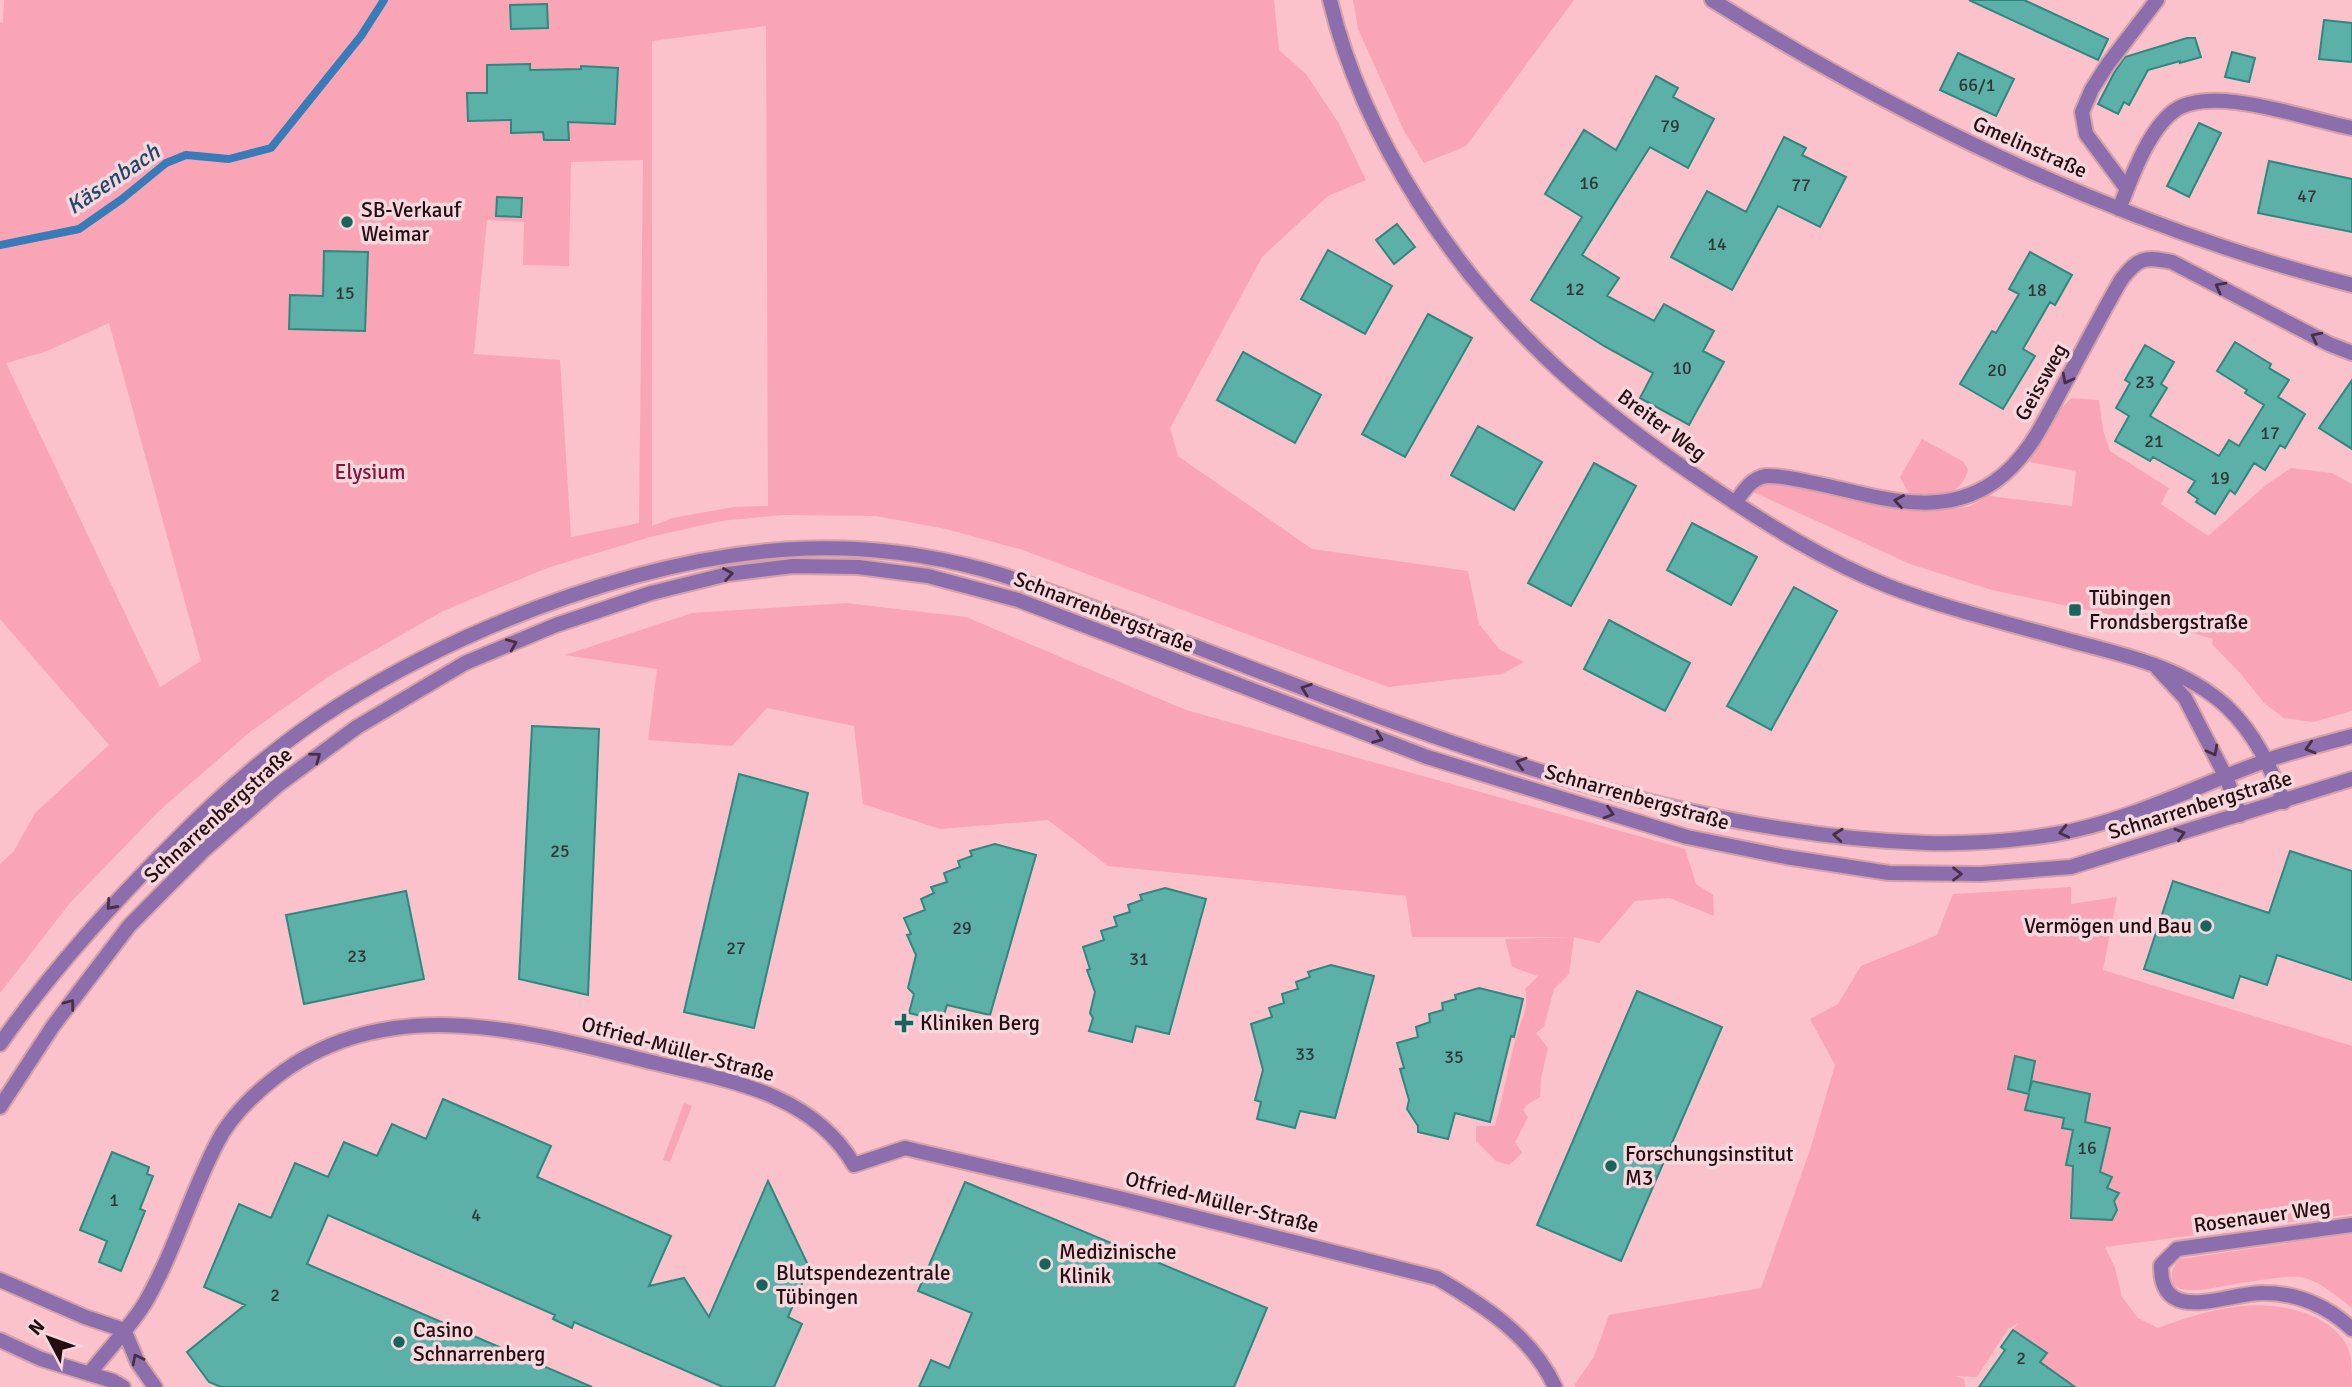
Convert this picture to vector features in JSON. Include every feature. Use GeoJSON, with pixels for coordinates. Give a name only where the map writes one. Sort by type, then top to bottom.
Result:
{"type":"FeatureCollection","features":[{"type":"Feature","properties":{"kind":"street","name":"Breiter Weg"},"geometry":{"type":"LineString","coordinates":[[1330,0],[1345,58],[1376,124],[1411,188],[1468,270],[1524,335],[1578,387],[1668,458],[1735,503],[1815,551],[1887,586],[1983,617],[2155,665],[2191,681],[2225,706],[2249,732],[2267,760],[2284,802]]}},
{"type":"Feature","properties":{"kind":"street","name":"Gmelinstraße"},"geometry":{"type":"LineString","coordinates":[[1712,0],[1854,84],[1945,132],[2019,166],[2119,209],[2267,260],[2352,285]]}},
{"type":"Feature","properties":{"kind":"street"},"geometry":{"type":"LineString","coordinates":[[2127,189],[2086,134],[2081,112],[2108,64],[2157,0]]}},
{"type":"Feature","properties":{"kind":"street"},"geometry":{"type":"LineString","coordinates":[[2119,209],[2142,156],[2160,125],[2175,110],[2196,100],[2246,104],[2352,128]]}},
{"type":"Feature","properties":{"kind":"street","name":"Geissweg"},"geometry":{"type":"LineString","coordinates":[[1735,503],[1752,482],[1765,476],[1801,480],[1913,504],[1948,503],[1993,482],[2015,464],[2038,433],[2121,281],[2132,265],[2143,259],[2156,258],[2172,262],[2329,344],[2352,353]]}},
{"type":"Feature","properties":{"kind":"street","name":"Schnarrenbergstraße"},"geometry":{"type":"LineString","coordinates":[[0,1044],[75,947],[135,881],[229,789],[333,709],[432,652],[511,617],[601,585],[725,556],[823,547],[860,548],[987,570],[1283,681],[1469,747],[1643,800],[1777,827],[1839,836],[1925,843],[2005,841],[2062,833],[2130,814],[2267,760],[2352,736]]}},
{"type":"Feature","properties":{"kind":"street","name":"Schnarrenbergstraße"},"geometry":{"type":"LineString","coordinates":[[0,1107],[53,1026],[129,926],[203,851],[278,785],[357,727],[465,663],[556,625],[651,593],[729,574],[793,566],[858,567],[928,576],[1018,600],[1427,757],[1687,837],[1786,857],[1889,873],[1981,874],[2071,867],[2352,779]]}},
{"type":"Feature","properties":{"kind":"street"},"geometry":{"type":"LineString","coordinates":[[2155,665],[2185,698],[2226,777],[2239,815]]}},
{"type":"Feature","properties":{"kind":"street","name":"Otfried-Müller-Straße"},"geometry":{"type":"LineString","coordinates":[[89,1374],[137,1315],[154,1286],[217,1143],[237,1113],[263,1087],[311,1054],[355,1038],[410,1026],[464,1024],[541,1035],[732,1083],[785,1100],[822,1124],[837,1139],[854,1165],[905,1148],[1119,1198],[1437,1278],[1497,1316],[1538,1359],[1555,1387]]}},
{"type":"Feature","properties":{"kind":"street","name":"Rosenauer Weg"},"geometry":{"type":"LineString","coordinates":[[2352,1225],[2177,1249],[2161,1265],[2160,1279],[2173,1298],[2196,1303],[2264,1293],[2297,1297],[2336,1315],[2352,1329]]}},
{"type":"Feature","properties":{"kind":"street"},"geometry":{"type":"LineString","coordinates":[[0,1280],[85,1317],[124,1329],[138,1363],[155,1387]]}},
{"type":"Feature","properties":{"kind":"street"},"geometry":{"type":"LineString","coordinates":[[0,1340],[41,1359],[113,1381],[123,1387]]}},
{"type":"Feature","properties":{"kind":"green space","name":"Elysium"},"geometry":{"type":"Polygon","coordinates":[[[4,0],[1274,0],[1279,50],[1306,74],[1338,122],[1366,180],[1328,196],[1262,257],[1170,428],[1178,456],[1312,549],[1468,571],[1479,624],[1499,649],[1524,662],[1502,674],[1388,687],[1023,550],[946,529],[876,516],[783,515],[721,521],[650,537],[547,568],[443,611],[331,675],[251,731],[160,810],[70,903],[0,993],[0,864],[14,851],[35,813],[109,745],[0,619],[0,22],[3,23],[4,0]],[[766,26],[652,41],[652,526],[672,518],[734,507],[768,506],[766,26]],[[643,160],[571,162],[569,266],[523,265],[524,222],[487,220],[474,354],[560,360],[571,537],[639,523],[643,160]],[[109,323],[47,351],[6,363],[160,687],[201,661],[109,323]]]}},
{"type":"Feature","properties":{"kind":"green space"},"geometry":{"type":"Polygon","coordinates":[[[1353,0],[1574,0],[1466,146],[1424,163],[1404,131],[1358,29],[1353,0]]]}},
{"type":"Feature","properties":{"kind":"green space"},"geometry":{"type":"Polygon","coordinates":[[[2071,398],[2099,400],[2103,430],[2110,451],[2169,488],[2161,504],[2208,536],[2266,485],[2291,468],[2332,473],[2352,484],[2352,711],[2313,722],[2284,718],[2264,703],[2212,644],[2213,639],[2183,630],[1992,590],[1910,564],[1749,490],[1765,481],[1919,510],[1968,507],[1989,496],[2072,506],[2076,471],[2029,462],[2057,413],[2071,398]]]}},
{"type":"Feature","properties":{"kind":"green space"},"geometry":{"type":"Polygon","coordinates":[[[1922,439],[1964,462],[1968,470],[1953,491],[1937,495],[1909,494],[1900,477],[1922,439]]]}},
{"type":"Feature","properties":{"kind":"green space"},"geometry":{"type":"Polygon","coordinates":[[[846,603],[966,617],[1186,710],[1685,849],[1696,884],[1713,895],[1714,916],[1670,898],[1635,901],[1599,943],[1574,937],[1569,974],[1554,989],[1544,1027],[1536,1033],[1548,1048],[1540,1097],[1523,1110],[1528,1117],[1515,1142],[1522,1153],[1509,1165],[1496,1161],[1476,1141],[1476,1126],[1495,1126],[1525,1008],[1525,989],[1538,976],[1512,967],[1505,939],[1569,937],[1412,937],[1406,896],[1108,866],[1048,820],[940,829],[863,804],[854,726],[767,708],[732,746],[648,740],[657,669],[565,655],[692,613],[846,603]]]}},
{"type":"Feature","properties":{"kind":"green space"},"geometry":{"type":"Polygon","coordinates":[[[2071,887],[2071,904],[2117,897],[2103,970],[2352,1046],[2352,1214],[2105,1247],[2115,1268],[2122,1297],[2138,1318],[2158,1328],[2199,1314],[2241,1306],[2271,1306],[2303,1312],[2318,1318],[2341,1337],[2350,1354],[2352,1387],[2055,1387],[2062,1377],[2040,1362],[2046,1353],[2013,1330],[2018,1323],[2007,1330],[1977,1377],[1955,1376],[1964,1379],[1965,1387],[1575,1387],[1594,1357],[1609,1315],[1761,1288],[1810,1150],[1835,1065],[1810,1019],[1838,1004],[1861,966],[1937,935],[1953,894],[2071,887]]]}},
{"type":"Feature","properties":{"kind":"green space"},"geometry":{"type":"Polygon","coordinates":[[[684,1103],[692,1106],[670,1162],[663,1160],[684,1103]]]}},
{"type":"Feature","properties":{"kind":"green space"},"geometry":{"type":"Polygon","coordinates":[[[2352,1234],[2352,1308],[2321,1285],[2300,1277],[2274,1278],[2193,1290],[2175,1287],[2172,1279],[2173,1269],[2180,1259],[2352,1234]]]}},
{"type":"Feature","properties":{"kind":"building"},"geometry":{"type":"Polygon","coordinates":[[[1969,0],[2024,0],[2108,39],[2098,60],[1969,0]]]}},
{"type":"Feature","properties":{"kind":"building"},"geometry":{"type":"Polygon","coordinates":[[[547,4],[548,28],[511,29],[510,5],[547,4]]]}},
{"type":"Feature","properties":{"kind":"building"},"geometry":{"type":"Polygon","coordinates":[[[2324,20],[2352,23],[2352,62],[2319,59],[2324,20]]]}},
{"type":"Feature","properties":{"kind":"building"},"geometry":{"type":"Polygon","coordinates":[[[2195,38],[2201,57],[2148,70],[2129,105],[2124,102],[2118,114],[2098,104],[2125,57],[2195,38]]]}},
{"type":"Feature","properties":{"kind":"building"},"geometry":{"type":"Polygon","coordinates":[[[2232,52],[2255,58],[2249,82],[2225,77],[2232,52]]]}},
{"type":"Feature","properties":{"kind":"building"},"geometry":{"type":"Polygon","coordinates":[[[1958,53],[2014,79],[1996,116],[1940,90],[1958,53]]]}},
{"type":"Feature","properties":{"kind":"building"},"geometry":{"type":"Polygon","coordinates":[[[530,64],[530,70],[581,69],[581,66],[618,68],[615,124],[568,122],[569,140],[544,140],[543,132],[511,133],[511,120],[468,121],[467,93],[487,93],[487,65],[530,64]]]}},
{"type":"Feature","properties":{"kind":"building"},"geometry":{"type":"Polygon","coordinates":[[[1656,76],[1678,88],[1673,97],[1714,119],[1688,168],[1650,147],[1582,255],[1619,278],[1607,296],[1654,321],[1664,304],[1714,331],[1703,351],[1724,362],[1689,425],[1640,398],[1653,373],[1531,300],[1582,217],[1545,194],[1584,130],[1616,150],[1656,76]]]}},
{"type":"Feature","properties":{"kind":"building"},"geometry":{"type":"Polygon","coordinates":[[[2199,123],[2221,133],[2189,197],[2167,186],[2199,123]]]}},
{"type":"Feature","properties":{"kind":"building"},"geometry":{"type":"Polygon","coordinates":[[[1784,137],[1806,148],[1802,155],[1846,177],[1820,227],[1778,206],[1732,290],[1671,257],[1707,191],[1746,212],[1784,137]]]}},
{"type":"Feature","properties":{"kind":"building"},"geometry":{"type":"Polygon","coordinates":[[[2269,161],[2352,179],[2352,232],[2258,213],[2269,161]]]}},
{"type":"Feature","properties":{"kind":"building"},"geometry":{"type":"Polygon","coordinates":[[[497,197],[522,198],[521,217],[496,216],[497,197]]]}},
{"type":"Feature","properties":{"kind":"building"},"geometry":{"type":"Polygon","coordinates":[[[1397,224],[1415,247],[1394,264],[1376,240],[1397,224]]]}},
{"type":"Feature","properties":{"kind":"building"},"geometry":{"type":"Polygon","coordinates":[[[1328,250],[1392,286],[1365,334],[1301,299],[1328,250]]]}},
{"type":"Feature","properties":{"kind":"building"},"geometry":{"type":"Polygon","coordinates":[[[324,251],[368,252],[365,331],[289,329],[290,295],[323,296],[324,251]]]}},
{"type":"Feature","properties":{"kind":"building"},"geometry":{"type":"Polygon","coordinates":[[[2030,252],[2072,275],[2055,305],[2050,302],[2023,349],[2035,356],[2003,409],[1960,384],[1992,331],[1996,333],[2019,294],[2009,289],[2030,252]]]}},
{"type":"Feature","properties":{"kind":"building"},"geometry":{"type":"Polygon","coordinates":[[[1428,314],[1472,338],[1405,457],[1362,434],[1428,314]]]}},
{"type":"Feature","properties":{"kind":"building"},"geometry":{"type":"Polygon","coordinates":[[[2235,342],[2271,364],[2269,368],[2289,380],[2278,397],[2305,414],[2285,448],[2280,445],[2265,470],[2254,463],[2235,494],[2230,490],[2215,514],[2196,502],[2198,499],[2188,492],[2195,481],[2153,457],[2150,461],[2115,441],[2129,416],[2116,408],[2130,383],[2125,380],[2145,345],[2174,362],[2161,384],[2167,388],[2150,416],[2219,456],[2229,440],[2239,446],[2264,405],[2245,393],[2247,390],[2217,371],[2235,342]]]}},
{"type":"Feature","properties":{"kind":"building"},"geometry":{"type":"Polygon","coordinates":[[[1243,352],[1321,395],[1295,443],[1217,400],[1243,352]]]}},
{"type":"Feature","properties":{"kind":"building"},"geometry":{"type":"Polygon","coordinates":[[[2352,380],[2352,449],[2319,428],[2352,380]]]}},
{"type":"Feature","properties":{"kind":"building"},"geometry":{"type":"Polygon","coordinates":[[[1478,426],[1542,462],[1514,510],[1451,475],[1478,426]]]}},
{"type":"Feature","properties":{"kind":"building"},"geometry":{"type":"Polygon","coordinates":[[[1594,463],[1636,486],[1571,606],[1528,583],[1594,463]]]}},
{"type":"Feature","properties":{"kind":"building"},"geometry":{"type":"Polygon","coordinates":[[[1692,523],[1757,557],[1731,605],[1667,570],[1692,523]]]}},
{"type":"Feature","properties":{"kind":"building"},"geometry":{"type":"Polygon","coordinates":[[[1794,587],[1837,611],[1771,730],[1727,706],[1794,587]]]}},
{"type":"Feature","properties":{"kind":"building"},"geometry":{"type":"Polygon","coordinates":[[[1609,620],[1690,663],[1665,711],[1584,669],[1609,620]]]}},
{"type":"Feature","properties":{"kind":"building"},"geometry":{"type":"Polygon","coordinates":[[[532,726],[599,729],[588,995],[519,979],[532,726]]]}},
{"type":"Feature","properties":{"kind":"building"},"geometry":{"type":"Polygon","coordinates":[[[739,774],[808,793],[754,1028],[684,1012],[739,774]]]}},
{"type":"Feature","properties":{"kind":"building"},"geometry":{"type":"Polygon","coordinates":[[[995,844],[1036,855],[990,1015],[947,1005],[942,1021],[909,1013],[914,994],[908,988],[916,955],[907,935],[911,934],[904,918],[925,910],[921,899],[934,893],[931,887],[947,882],[944,873],[960,867],[958,861],[972,856],[970,851],[995,844]]]}},
{"type":"Feature","properties":{"kind":"building","name":"Vermögen und Bau"},"geometry":{"type":"Polygon","coordinates":[[[2290,851],[2352,871],[2352,980],[2277,955],[2267,985],[2240,976],[2233,998],[2144,969],[2173,881],[2269,913],[2290,851]]]}},
{"type":"Feature","properties":{"kind":"building"},"geometry":{"type":"Polygon","coordinates":[[[1165,888],[1206,899],[1169,1034],[1136,1026],[1132,1042],[1089,1031],[1095,992],[1083,947],[1104,940],[1101,931],[1117,926],[1114,917],[1130,912],[1128,905],[1142,900],[1140,895],[1165,888]]]}},
{"type":"Feature","properties":{"kind":"building"},"geometry":{"type":"Polygon","coordinates":[[[406,891],[424,979],[304,1004],[286,915],[406,891]]]}},
{"type":"Feature","properties":{"kind":"building"},"geometry":{"type":"Polygon","coordinates":[[[1331,965],[1374,976],[1335,1118],[1300,1111],[1295,1128],[1257,1119],[1261,1102],[1255,1100],[1263,1070],[1251,1024],[1272,1017],[1269,1008],[1284,1003],[1282,994],[1298,989],[1296,982],[1310,977],[1308,972],[1331,965]]]}},
{"type":"Feature","properties":{"kind":"building"},"geometry":{"type":"Polygon","coordinates":[[[1479,988],[1523,999],[1490,1122],[1455,1113],[1448,1139],[1418,1132],[1418,1126],[1407,1109],[1409,1100],[1400,1069],[1404,1068],[1397,1043],[1418,1037],[1416,1027],[1430,1022],[1429,1014],[1443,1010],[1442,1003],[1456,999],[1455,995],[1479,988]]]}},
{"type":"Feature","properties":{"kind":"building","name":"Forschungsinstitut M3"},"geometry":{"type":"Polygon","coordinates":[[[1637,991],[1722,1027],[1621,1261],[1537,1225],[1637,991]]]}},
{"type":"Feature","properties":{"kind":"building"},"geometry":{"type":"Polygon","coordinates":[[[2015,1056],[2035,1061],[2029,1092],[2032,1081],[2090,1094],[2085,1122],[2110,1128],[2100,1172],[2112,1177],[2107,1188],[2119,1193],[2114,1201],[2117,1210],[2112,1220],[2071,1218],[2073,1166],[2066,1165],[2073,1130],[2062,1128],[2064,1118],[2025,1110],[2029,1094],[2008,1089],[2015,1056]]]}},
{"type":"Feature","properties":{"kind":"building"},"geometry":{"type":"Polygon","coordinates":[[[443,1099],[551,1146],[537,1177],[671,1236],[649,1286],[684,1278],[709,1317],[768,1181],[809,1267],[788,1317],[802,1324],[774,1387],[723,1387],[574,1322],[572,1328],[553,1319],[555,1315],[328,1215],[307,1264],[592,1387],[221,1387],[209,1382],[187,1352],[245,1305],[204,1287],[239,1204],[271,1218],[295,1163],[328,1177],[344,1142],[377,1156],[392,1124],[426,1139],[443,1099]]]}},
{"type":"Feature","properties":{"kind":"building"},"geometry":{"type":"Polygon","coordinates":[[[112,1152],[149,1167],[147,1174],[153,1176],[140,1209],[145,1211],[121,1271],[99,1262],[107,1241],[80,1230],[112,1152]]]}},
{"type":"Feature","properties":{"kind":"building","name":"Medizinische Klinik"},"geometry":{"type":"Polygon","coordinates":[[[965,1182],[1267,1308],[1234,1387],[919,1387],[931,1360],[949,1368],[972,1313],[918,1291],[965,1182]]]}},
{"type":"Feature","properties":{"kind":"building"},"geometry":{"type":"Polygon","coordinates":[[[2013,1330],[2047,1353],[2040,1362],[2075,1387],[1979,1387],[2005,1350],[2001,1347],[2013,1330]]]}},
{"type":"Feature","properties":{"kind":"waterway","name":"Käsenbach"},"geometry":{"type":"LineString","coordinates":[[0,245],[79,229],[166,163],[186,155],[229,159],[271,148],[361,36],[384,0]]}},
{"type":"Feature","properties":{"kind":"place","name":"SB-Verkauf Weimar"},"geometry":{"type":"Point","coordinates":[347,222]}},
{"type":"Feature","properties":{"kind":"place","name":"Tübingen Frondsbergstraße"},"geometry":{"type":"Point","coordinates":[2075,610]}},
{"type":"Feature","properties":{"kind":"place","name":"Vermögen und Bau"},"geometry":{"type":"Point","coordinates":[2206,926]}},
{"type":"Feature","properties":{"kind":"place","name":"Kliniken Berg"},"geometry":{"type":"Point","coordinates":[904,1023]}},
{"type":"Feature","properties":{"kind":"place","name":"Forschungsinstitut M3"},"geometry":{"type":"Point","coordinates":[1611,1166]}},
{"type":"Feature","properties":{"kind":"place","name":"Medizinische Klinik"},"geometry":{"type":"Point","coordinates":[1045,1264]}},
{"type":"Feature","properties":{"kind":"place","name":"Blutspendezentrale Tübingen"},"geometry":{"type":"Point","coordinates":[762,1285]}},
{"type":"Feature","properties":{"kind":"place","name":"Casino Schnarrenberg"},"geometry":{"type":"Point","coordinates":[399,1342]}}]}
